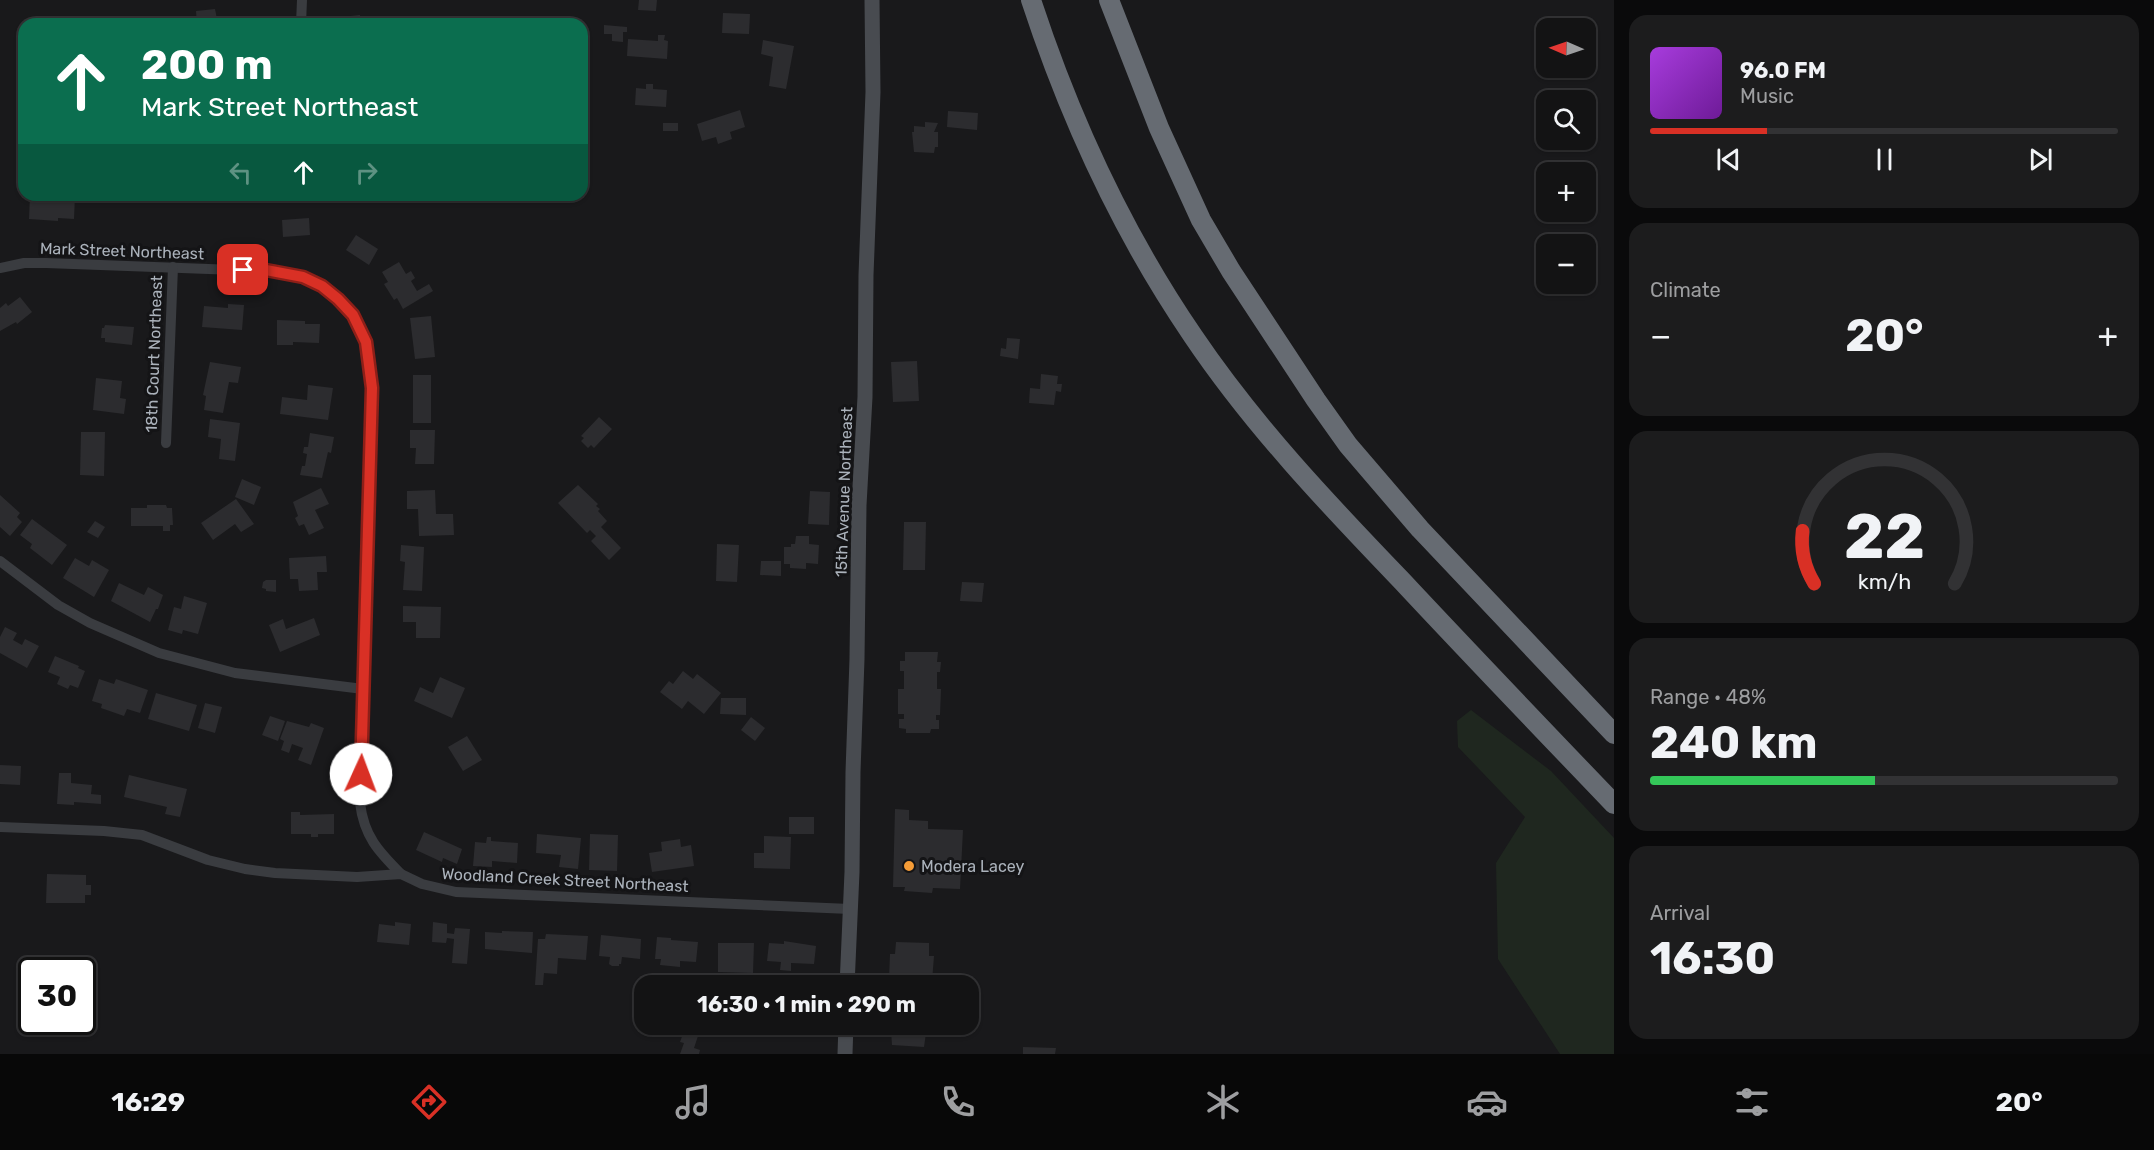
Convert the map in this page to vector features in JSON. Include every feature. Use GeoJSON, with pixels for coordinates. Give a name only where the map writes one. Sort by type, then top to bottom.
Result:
{"type":"FeatureCollection","features":[{"type":"Feature","properties":{"kind":"highway"},"geometry":{"type":"LineString","coordinates":[[1032,0],[1066,99],[1111,198],[1164,292],[1224,380],[1327,503],[1614,804]]}},
{"type":"Feature","properties":{"kind":"highway"},"geometry":{"type":"LineString","coordinates":[[1109,0],[1159,128],[1201,220],[1236,279],[1316,400],[1348,445],[1420,529],[1614,734]]}},
{"type":"Feature","properties":{"kind":"street"},"geometry":{"type":"LineString","coordinates":[[301,18],[302,0]]}},
{"type":"Feature","properties":{"kind":"street","name":"15th Avenue Northeast"},"geometry":{"type":"LineString","coordinates":[[847,975],[859,505],[865,397],[866,275],[873,92],[872,0]]}},
{"type":"Feature","properties":{"kind":"street","name":"Mark Street Northeast"},"geometry":{"type":"LineString","coordinates":[[0,267],[24,263],[46,263],[266,270],[291,274],[313,281],[338,299],[353,315],[366,342],[371,368],[361,812],[374,847],[401,874]]}},
{"type":"Feature","properties":{"kind":"street","name":"18th Court Northeast"},"geometry":{"type":"LineString","coordinates":[[166,443],[173,267]]}},
{"type":"Feature","properties":{"kind":"street"},"geometry":{"type":"LineString","coordinates":[[0,561],[58,605],[90,623],[159,653],[235,673],[363,689]]}},
{"type":"Feature","properties":{"kind":"street","name":"Woodland Creek Street Northeast"},"geometry":{"type":"LineString","coordinates":[[0,827],[104,831],[142,835],[208,860],[245,869],[275,873],[357,877],[401,874],[430,887],[456,892],[850,909]]}},
{"type":"Feature","properties":{"kind":"street"},"geometry":{"type":"LineString","coordinates":[[845,1054],[846,1035]]}},
{"type":"Feature","properties":{"kind":"shaded area"},"geometry":{"type":"Polygon","coordinates":[[[1471,710],[1551,771],[1614,838],[1614,1054],[1560,1054],[1498,959],[1496,863],[1525,817],[1458,747],[1457,721],[1471,710]]]}},
{"type":"Feature","properties":{"kind":"building"},"geometry":{"type":"Polygon","coordinates":[[[639,0],[657,0],[656,11],[638,10],[639,0]]]}},
{"type":"Feature","properties":{"kind":"building"},"geometry":{"type":"Polygon","coordinates":[[[215,9],[217,18],[197,18],[196,11],[215,9]]]}},
{"type":"Feature","properties":{"kind":"building"},"geometry":{"type":"Polygon","coordinates":[[[723,13],[750,14],[749,34],[722,33],[723,13]]]}},
{"type":"Feature","properties":{"kind":"building"},"geometry":{"type":"Polygon","coordinates":[[[360,15],[360,18],[341,18],[360,15]]]}},
{"type":"Feature","properties":{"kind":"building"},"geometry":{"type":"Polygon","coordinates":[[[604,25],[627,27],[627,32],[623,32],[623,42],[612,41],[612,34],[604,34],[604,25]]]}},
{"type":"Feature","properties":{"kind":"building"},"geometry":{"type":"Polygon","coordinates":[[[658,35],[665,35],[664,40],[668,41],[667,59],[627,56],[628,39],[658,41],[658,35]]]}},
{"type":"Feature","properties":{"kind":"building"},"geometry":{"type":"Polygon","coordinates":[[[763,40],[794,46],[786,89],[769,86],[773,57],[761,54],[763,40]]]}},
{"type":"Feature","properties":{"kind":"building"},"geometry":{"type":"Polygon","coordinates":[[[646,84],[653,84],[653,89],[667,90],[666,107],[635,105],[636,88],[646,89],[646,84]]]}},
{"type":"Feature","properties":{"kind":"building"},"geometry":{"type":"Polygon","coordinates":[[[740,110],[745,127],[730,132],[732,139],[718,144],[716,137],[702,141],[697,124],[740,110]]]}},
{"type":"Feature","properties":{"kind":"building"},"geometry":{"type":"Polygon","coordinates":[[[948,111],[978,113],[977,130],[947,127],[948,111]]]}},
{"type":"Feature","properties":{"kind":"building"},"geometry":{"type":"Polygon","coordinates":[[[925,122],[938,123],[934,132],[938,132],[938,147],[935,147],[934,153],[914,152],[912,132],[914,132],[914,126],[925,127],[925,122]]]}},
{"type":"Feature","properties":{"kind":"building"},"geometry":{"type":"Polygon","coordinates":[[[663,123],[678,123],[678,131],[663,131],[663,123]]]}},
{"type":"Feature","properties":{"kind":"building"},"geometry":{"type":"Polygon","coordinates":[[[30,201],[75,201],[74,219],[58,218],[58,221],[29,219],[30,201]]]}},
{"type":"Feature","properties":{"kind":"building"},"geometry":{"type":"Polygon","coordinates":[[[309,218],[310,235],[283,237],[282,220],[309,218]]]}},
{"type":"Feature","properties":{"kind":"building"},"geometry":{"type":"Polygon","coordinates":[[[356,235],[378,249],[369,265],[346,250],[356,235]]]}},
{"type":"Feature","properties":{"kind":"building"},"geometry":{"type":"Polygon","coordinates":[[[399,262],[406,274],[411,271],[415,278],[411,281],[417,291],[429,284],[433,291],[403,309],[397,298],[394,300],[384,284],[388,282],[382,272],[399,262]]]}},
{"type":"Feature","properties":{"kind":"building"},"geometry":{"type":"Polygon","coordinates":[[[20,297],[32,312],[17,324],[16,322],[0,331],[0,308],[6,303],[8,306],[20,297]]]}},
{"type":"Feature","properties":{"kind":"building"},"geometry":{"type":"Polygon","coordinates":[[[228,304],[244,305],[242,330],[202,327],[204,306],[228,308],[228,304]]]}},
{"type":"Feature","properties":{"kind":"building"},"geometry":{"type":"Polygon","coordinates":[[[431,316],[435,357],[415,359],[410,318],[431,316]]]}},
{"type":"Feature","properties":{"kind":"building"},"geometry":{"type":"Polygon","coordinates":[[[277,320],[320,324],[319,343],[293,342],[293,345],[277,345],[277,320]]]}},
{"type":"Feature","properties":{"kind":"building"},"geometry":{"type":"Polygon","coordinates":[[[105,325],[134,327],[132,345],[105,342],[105,338],[101,338],[102,328],[105,325]]]}},
{"type":"Feature","properties":{"kind":"building"},"geometry":{"type":"Polygon","coordinates":[[[1007,338],[1020,339],[1018,359],[1000,356],[1001,348],[1006,349],[1007,338]]]}},
{"type":"Feature","properties":{"kind":"building"},"geometry":{"type":"Polygon","coordinates":[[[917,361],[919,401],[893,402],[891,362],[917,361]]]}},
{"type":"Feature","properties":{"kind":"building"},"geometry":{"type":"Polygon","coordinates":[[[210,362],[241,367],[238,383],[229,382],[223,413],[204,410],[206,396],[203,395],[210,362]]]}},
{"type":"Feature","properties":{"kind":"building"},"geometry":{"type":"Polygon","coordinates":[[[1041,374],[1058,376],[1057,384],[1062,384],[1061,392],[1056,391],[1054,405],[1029,403],[1030,388],[1040,389],[1041,374]]]}},
{"type":"Feature","properties":{"kind":"building"},"geometry":{"type":"Polygon","coordinates":[[[413,375],[431,375],[431,423],[413,423],[413,375]]]}},
{"type":"Feature","properties":{"kind":"building"},"geometry":{"type":"Polygon","coordinates":[[[96,378],[122,381],[120,398],[126,399],[124,414],[93,410],[96,378]]]}},
{"type":"Feature","properties":{"kind":"building"},"geometry":{"type":"Polygon","coordinates":[[[308,385],[333,388],[328,420],[280,414],[282,397],[307,400],[308,385]]]}},
{"type":"Feature","properties":{"kind":"building"},"geometry":{"type":"Polygon","coordinates":[[[599,417],[612,429],[594,448],[591,445],[588,448],[581,441],[584,438],[581,436],[599,417]]]}},
{"type":"Feature","properties":{"kind":"building"},"geometry":{"type":"Polygon","coordinates":[[[210,419],[240,423],[235,461],[219,459],[221,439],[208,437],[210,419]]]}},
{"type":"Feature","properties":{"kind":"building"},"geometry":{"type":"Polygon","coordinates":[[[410,430],[435,430],[434,464],[415,464],[416,448],[410,448],[410,430]]]}},
{"type":"Feature","properties":{"kind":"building"},"geometry":{"type":"Polygon","coordinates":[[[81,432],[105,432],[104,476],[80,475],[81,432]]]}},
{"type":"Feature","properties":{"kind":"building"},"geometry":{"type":"Polygon","coordinates":[[[310,433],[334,437],[322,478],[300,475],[302,466],[305,466],[307,454],[303,453],[304,447],[308,447],[310,433]]]}},
{"type":"Feature","properties":{"kind":"building"},"geometry":{"type":"Polygon","coordinates":[[[242,479],[261,487],[254,505],[235,497],[242,479]]]}},
{"type":"Feature","properties":{"kind":"building"},"geometry":{"type":"Polygon","coordinates":[[[578,485],[598,504],[596,506],[600,509],[598,511],[607,521],[601,527],[621,548],[609,560],[591,541],[596,536],[590,530],[587,533],[558,503],[578,485]]]}},
{"type":"Feature","properties":{"kind":"building"},"geometry":{"type":"Polygon","coordinates":[[[321,488],[329,504],[315,510],[324,528],[309,535],[304,524],[299,526],[295,518],[298,516],[293,502],[321,488]]]}},
{"type":"Feature","properties":{"kind":"building"},"geometry":{"type":"Polygon","coordinates":[[[435,490],[436,514],[453,514],[454,535],[419,536],[418,509],[407,509],[407,491],[435,490]]]}},
{"type":"Feature","properties":{"kind":"building"},"geometry":{"type":"Polygon","coordinates":[[[810,491],[830,492],[829,525],[808,524],[810,491]]]}},
{"type":"Feature","properties":{"kind":"building"},"geometry":{"type":"Polygon","coordinates":[[[0,495],[20,513],[17,517],[22,522],[10,536],[0,527],[0,495]]]}},
{"type":"Feature","properties":{"kind":"building"},"geometry":{"type":"Polygon","coordinates":[[[236,499],[254,524],[241,532],[235,524],[213,540],[201,523],[236,499]]]}},
{"type":"Feature","properties":{"kind":"building"},"geometry":{"type":"Polygon","coordinates":[[[147,505],[166,505],[167,508],[172,508],[173,525],[170,525],[170,531],[163,531],[163,526],[131,526],[131,508],[147,508],[147,505]]]}},
{"type":"Feature","properties":{"kind":"building"},"geometry":{"type":"Polygon","coordinates":[[[32,519],[67,545],[52,565],[30,548],[32,544],[20,535],[32,519]]]}},
{"type":"Feature","properties":{"kind":"building"},"geometry":{"type":"Polygon","coordinates":[[[95,521],[105,527],[98,538],[87,532],[95,521]]]}},
{"type":"Feature","properties":{"kind":"building"},"geometry":{"type":"Polygon","coordinates":[[[904,522],[926,522],[925,570],[903,570],[904,522]]]}},
{"type":"Feature","properties":{"kind":"building"},"geometry":{"type":"Polygon","coordinates":[[[796,536],[809,536],[809,544],[819,545],[818,564],[806,563],[806,569],[790,568],[790,564],[784,564],[784,547],[791,547],[791,544],[795,544],[796,536]]]}},
{"type":"Feature","properties":{"kind":"building"},"geometry":{"type":"Polygon","coordinates":[[[717,544],[739,545],[737,582],[716,581],[717,544]]]}},
{"type":"Feature","properties":{"kind":"building"},"geometry":{"type":"Polygon","coordinates":[[[401,545],[424,547],[422,591],[403,590],[405,562],[400,561],[401,545]]]}},
{"type":"Feature","properties":{"kind":"building"},"geometry":{"type":"Polygon","coordinates":[[[326,556],[327,572],[317,572],[318,590],[299,591],[298,579],[290,579],[289,558],[326,556]]]}},
{"type":"Feature","properties":{"kind":"building"},"geometry":{"type":"Polygon","coordinates":[[[75,558],[89,566],[92,560],[109,570],[94,597],[63,578],[75,558]]]}},
{"type":"Feature","properties":{"kind":"building"},"geometry":{"type":"Polygon","coordinates":[[[761,561],[781,561],[781,576],[760,575],[761,561]]]}},
{"type":"Feature","properties":{"kind":"building"},"geometry":{"type":"Polygon","coordinates":[[[266,580],[276,580],[276,592],[262,588],[266,580]]]}},
{"type":"Feature","properties":{"kind":"building"},"geometry":{"type":"Polygon","coordinates":[[[962,582],[984,583],[982,602],[960,601],[962,582]]]}},
{"type":"Feature","properties":{"kind":"building"},"geometry":{"type":"Polygon","coordinates":[[[119,583],[144,595],[148,587],[163,595],[150,622],[111,601],[119,583]]]}},
{"type":"Feature","properties":{"kind":"building"},"geometry":{"type":"Polygon","coordinates":[[[184,596],[207,603],[198,634],[183,630],[182,634],[168,630],[174,607],[181,609],[184,596]]]}},
{"type":"Feature","properties":{"kind":"building"},"geometry":{"type":"Polygon","coordinates":[[[403,606],[441,607],[440,638],[416,638],[416,622],[403,622],[403,606]]]}},
{"type":"Feature","properties":{"kind":"building"},"geometry":{"type":"Polygon","coordinates":[[[314,618],[320,635],[280,652],[269,625],[283,619],[286,629],[314,618]]]}},
{"type":"Feature","properties":{"kind":"building"},"geometry":{"type":"Polygon","coordinates":[[[5,627],[17,633],[13,640],[22,645],[25,639],[39,646],[27,668],[0,653],[0,637],[5,627]]]}},
{"type":"Feature","properties":{"kind":"building"},"geometry":{"type":"Polygon","coordinates":[[[905,652],[938,652],[937,662],[941,662],[940,672],[937,672],[937,689],[941,689],[940,715],[936,715],[936,720],[939,720],[939,729],[931,729],[930,733],[906,733],[906,729],[899,728],[899,719],[904,719],[904,714],[898,714],[898,689],[904,689],[904,671],[900,671],[900,661],[905,661],[905,652]]]}},
{"type":"Feature","properties":{"kind":"building"},"geometry":{"type":"Polygon","coordinates":[[[55,656],[85,671],[78,688],[70,685],[68,689],[57,684],[60,677],[48,672],[55,656]]]}},
{"type":"Feature","properties":{"kind":"building"},"geometry":{"type":"Polygon","coordinates":[[[683,671],[693,679],[697,674],[721,693],[704,714],[688,701],[682,709],[660,692],[669,681],[673,684],[683,671]]]}},
{"type":"Feature","properties":{"kind":"building"},"geometry":{"type":"Polygon","coordinates":[[[440,677],[465,688],[452,718],[414,701],[420,687],[433,693],[440,677]]]}},
{"type":"Feature","properties":{"kind":"building"},"geometry":{"type":"Polygon","coordinates":[[[99,679],[114,684],[116,679],[148,690],[140,713],[127,709],[124,716],[101,708],[102,704],[92,701],[99,679]]]}},
{"type":"Feature","properties":{"kind":"building"},"geometry":{"type":"Polygon","coordinates":[[[156,693],[197,705],[189,731],[148,719],[156,693]]]}},
{"type":"Feature","properties":{"kind":"building"},"geometry":{"type":"Polygon","coordinates":[[[721,698],[746,698],[746,715],[720,714],[721,698]]]}},
{"type":"Feature","properties":{"kind":"building"},"geometry":{"type":"Polygon","coordinates":[[[205,703],[222,707],[215,733],[198,728],[205,703]]]}},
{"type":"Feature","properties":{"kind":"building"},"geometry":{"type":"Polygon","coordinates":[[[270,716],[285,721],[278,741],[262,735],[270,716]]]}},
{"type":"Feature","properties":{"kind":"building"},"geometry":{"type":"Polygon","coordinates":[[[751,717],[765,728],[755,741],[741,730],[751,717]]]}},
{"type":"Feature","properties":{"kind":"building"},"geometry":{"type":"Polygon","coordinates":[[[287,721],[309,727],[311,723],[324,728],[311,765],[298,760],[303,748],[292,744],[289,753],[281,750],[284,741],[280,739],[287,721]]]}},
{"type":"Feature","properties":{"kind":"building"},"geometry":{"type":"Polygon","coordinates":[[[467,736],[482,760],[463,771],[448,747],[467,736]]]}},
{"type":"Feature","properties":{"kind":"building"},"geometry":{"type":"Polygon","coordinates":[[[0,765],[21,766],[20,785],[0,784],[0,765]]]}},
{"type":"Feature","properties":{"kind":"building"},"geometry":{"type":"Polygon","coordinates":[[[59,773],[71,773],[71,783],[92,785],[91,794],[101,795],[101,804],[74,802],[74,805],[57,804],[59,773]]]}},
{"type":"Feature","properties":{"kind":"building"},"geometry":{"type":"Polygon","coordinates":[[[129,775],[187,789],[180,817],[165,814],[167,807],[124,797],[129,775]]]}},
{"type":"Feature","properties":{"kind":"building"},"geometry":{"type":"Polygon","coordinates":[[[895,809],[909,810],[909,820],[928,821],[928,829],[963,830],[960,889],[933,888],[932,893],[904,891],[905,887],[893,887],[895,809]]]}},
{"type":"Feature","properties":{"kind":"building"},"geometry":{"type":"Polygon","coordinates":[[[291,812],[300,812],[300,815],[334,814],[334,834],[318,834],[318,837],[311,837],[311,834],[291,834],[291,812]]]}},
{"type":"Feature","properties":{"kind":"building"},"geometry":{"type":"Polygon","coordinates":[[[789,817],[814,817],[814,834],[789,834],[789,817]]]}},
{"type":"Feature","properties":{"kind":"building"},"geometry":{"type":"Polygon","coordinates":[[[424,832],[462,849],[457,864],[443,858],[442,862],[416,850],[424,832]]]}},
{"type":"Feature","properties":{"kind":"building"},"geometry":{"type":"Polygon","coordinates":[[[537,834],[581,838],[578,869],[559,867],[561,855],[536,853],[537,834]]]}},
{"type":"Feature","properties":{"kind":"building"},"geometry":{"type":"Polygon","coordinates":[[[590,834],[618,835],[617,871],[589,870],[590,834]]]}},
{"type":"Feature","properties":{"kind":"building"},"geometry":{"type":"Polygon","coordinates":[[[764,836],[791,837],[790,869],[754,868],[754,853],[764,853],[764,836]]]}},
{"type":"Feature","properties":{"kind":"building"},"geometry":{"type":"Polygon","coordinates":[[[487,837],[491,837],[491,841],[518,843],[517,863],[492,861],[492,867],[473,866],[475,842],[486,843],[487,837]]]}},
{"type":"Feature","properties":{"kind":"building"},"geometry":{"type":"Polygon","coordinates":[[[680,839],[681,847],[691,845],[694,866],[652,872],[649,853],[662,851],[661,842],[680,839]]]}},
{"type":"Feature","properties":{"kind":"building"},"geometry":{"type":"Polygon","coordinates":[[[47,874],[86,875],[86,885],[91,885],[91,895],[85,895],[85,903],[46,903],[47,874]]]}},
{"type":"Feature","properties":{"kind":"building"},"geometry":{"type":"Polygon","coordinates":[[[395,922],[411,924],[409,945],[377,942],[379,924],[395,926],[395,922]]]}},
{"type":"Feature","properties":{"kind":"building"},"geometry":{"type":"Polygon","coordinates":[[[433,922],[447,924],[447,933],[454,934],[455,928],[470,929],[467,964],[452,963],[454,939],[447,938],[446,943],[432,942],[433,922]]]}},
{"type":"Feature","properties":{"kind":"building"},"geometry":{"type":"Polygon","coordinates":[[[502,931],[533,932],[532,953],[485,949],[485,932],[502,933],[502,931]]]}},
{"type":"Feature","properties":{"kind":"building"},"geometry":{"type":"Polygon","coordinates":[[[546,934],[588,936],[586,960],[558,958],[557,974],[544,973],[543,985],[535,985],[538,939],[545,939],[546,934]]]}},
{"type":"Feature","properties":{"kind":"building"},"geometry":{"type":"Polygon","coordinates":[[[601,935],[641,939],[640,959],[622,957],[619,966],[612,966],[609,964],[610,957],[599,956],[601,935]]]}},
{"type":"Feature","properties":{"kind":"building"},"geometry":{"type":"Polygon","coordinates":[[[657,937],[698,942],[696,962],[680,961],[680,967],[660,965],[661,959],[655,959],[657,937]]]}},
{"type":"Feature","properties":{"kind":"building"},"geometry":{"type":"Polygon","coordinates":[[[784,941],[816,946],[814,964],[791,963],[791,971],[780,970],[781,962],[767,961],[769,943],[784,944],[784,941]]]}},
{"type":"Feature","properties":{"kind":"building"},"geometry":{"type":"Polygon","coordinates":[[[896,942],[929,943],[929,956],[934,956],[932,975],[889,975],[890,954],[895,954],[896,942]]]}},
{"type":"Feature","properties":{"kind":"building"},"geometry":{"type":"Polygon","coordinates":[[[718,943],[754,943],[753,973],[718,972],[718,943]]]}},
{"type":"Feature","properties":{"kind":"building"},"geometry":{"type":"Polygon","coordinates":[[[683,1035],[698,1036],[694,1048],[700,1050],[699,1054],[680,1054],[684,1043],[680,1042],[683,1035]]]}},
{"type":"Feature","properties":{"kind":"building"},"geometry":{"type":"Polygon","coordinates":[[[891,1035],[926,1035],[924,1047],[892,1045],[891,1035]]]}},
{"type":"Feature","properties":{"kind":"building"},"geometry":{"type":"Polygon","coordinates":[[[1023,1047],[1056,1048],[1055,1054],[1023,1054],[1023,1047]]]}},
{"type":"Feature","properties":{"kind":"place","name":"Modera Lacey"},"geometry":{"type":"Point","coordinates":[909,866]}},
{"type":"Feature","properties":{"kind":"route"},"geometry":{"type":"LineString","coordinates":[[243,270],[266,270],[291,274],[322,286],[353,315],[366,342],[372,388],[361,774]]}}]}
